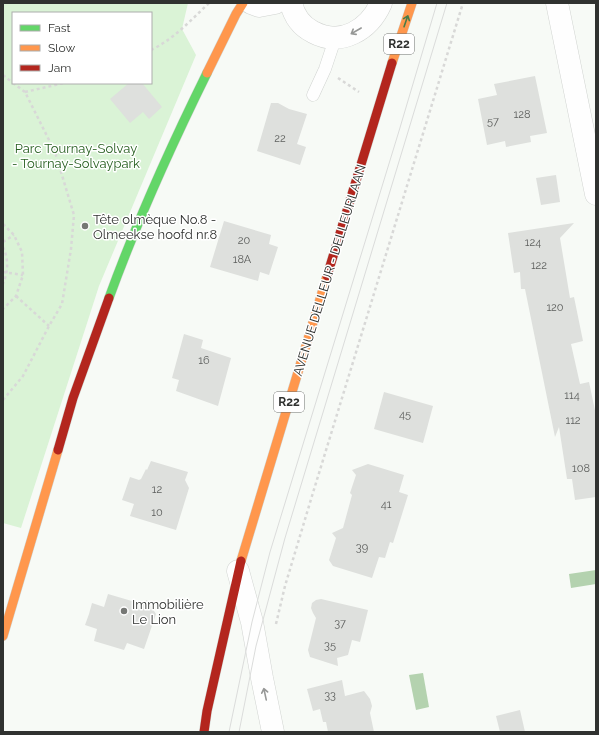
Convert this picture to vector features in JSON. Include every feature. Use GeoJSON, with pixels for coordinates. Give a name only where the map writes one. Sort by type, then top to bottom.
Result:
{"type":"FeatureCollection","features":[{"type":"Feature","properties":{"kind":"main road"},"geometry":{"type":"LineString","coordinates":[[3,636],[73,398],[126,252],[190,105],[236,14],[244,3]]}},
{"type":"Feature","properties":{"kind":"main road","name":"R22"},"geometry":{"type":"LineString","coordinates":[[385,85],[412,3]]}},
{"type":"Feature","properties":{"kind":"main road","name":"R22"},"geometry":{"type":"LineString","coordinates":[[385,85],[395,25]]}},
{"type":"Feature","properties":{"kind":"main road","name":"AVENUE DELLEUR - DELLEURLAAN"},"geometry":{"type":"LineString","coordinates":[[204,732],[207,711],[238,571],[385,85]]}},
{"type":"Feature","properties":{"kind":"street"},"geometry":{"type":"LineString","coordinates":[[251,3],[259,6],[275,3]]}},
{"type":"Feature","properties":{"kind":"street"},"geometry":{"type":"LineString","coordinates":[[291,3],[298,20],[306,28],[320,36],[335,38],[346,36],[364,26],[378,11],[381,3]]}},
{"type":"Feature","properties":{"kind":"street"},"geometry":{"type":"LineString","coordinates":[[557,3],[596,194]]}},
{"type":"Feature","properties":{"kind":"street"},"geometry":{"type":"LineString","coordinates":[[238,571],[252,622],[274,732]]}},
{"type":"Feature","properties":{"kind":"lane"},"geometry":{"type":"LineString","coordinates":[[314,95],[325,69],[335,38]]}},
{"type":"Feature","properties":{"kind":"path"},"geometry":{"type":"LineString","coordinates":[[152,49],[182,29],[209,3]]}},
{"type":"Feature","properties":{"kind":"path"},"geometry":{"type":"LineString","coordinates":[[274,631],[285,586],[463,3]]}},
{"type":"Feature","properties":{"kind":"path"},"geometry":{"type":"LineString","coordinates":[[325,69],[359,92]]}},
{"type":"Feature","properties":{"kind":"path"},"geometry":{"type":"LineString","coordinates":[[3,74],[12,82]]}},
{"type":"Feature","properties":{"kind":"path"},"geometry":{"type":"LineString","coordinates":[[3,400],[23,376],[62,304],[71,250],[74,215],[55,152],[25,92],[14,84]]}},
{"type":"Feature","properties":{"kind":"path"},"geometry":{"type":"LineString","coordinates":[[25,92],[60,84]]}},
{"type":"Feature","properties":{"kind":"path"},"geometry":{"type":"LineString","coordinates":[[3,224],[14,235],[22,252],[23,275],[16,296],[3,309]]}},
{"type":"Feature","properties":{"kind":"path"},"geometry":{"type":"LineString","coordinates":[[3,242],[14,235]]}},
{"type":"Feature","properties":{"kind":"path"},"geometry":{"type":"LineString","coordinates":[[3,247],[7,256],[8,273],[3,284]]}},
{"type":"Feature","properties":{"kind":"path"},"geometry":{"type":"LineString","coordinates":[[3,272],[23,275]]}},
{"type":"Feature","properties":{"kind":"path"},"geometry":{"type":"LineString","coordinates":[[16,296],[49,326]]}},
{"type":"Feature","properties":{"kind":"green space","name":"Parc Tournay-Solvay - Tournay-Solvaypark"},"geometry":{"type":"Polygon","coordinates":[[[3,3],[188,3],[182,29],[196,55],[99,286],[21,528],[3,523],[3,3]]]}},
{"type":"Feature","properties":{"kind":"shaded area"},"geometry":{"type":"Polygon","coordinates":[[[596,570],[596,584],[571,588],[569,574],[596,570]]]}},
{"type":"Feature","properties":{"kind":"shaded area"},"geometry":{"type":"Polygon","coordinates":[[[423,673],[429,707],[416,710],[409,675],[423,673]]]}},
{"type":"Feature","properties":{"kind":"building"},"geometry":{"type":"Polygon","coordinates":[[[535,76],[547,133],[530,136],[531,142],[506,147],[505,141],[487,145],[478,99],[497,95],[494,84],[535,76]]]}},
{"type":"Feature","properties":{"kind":"building"},"geometry":{"type":"Polygon","coordinates":[[[128,84],[143,84],[162,107],[149,119],[143,112],[130,123],[110,99],[128,84]]]}},
{"type":"Feature","properties":{"kind":"building"},"geometry":{"type":"Polygon","coordinates":[[[271,103],[278,103],[289,109],[307,114],[297,144],[306,147],[300,165],[257,151],[271,103]]]}},
{"type":"Feature","properties":{"kind":"building"},"geometry":{"type":"Polygon","coordinates":[[[556,175],[560,202],[541,205],[536,178],[556,175]]]}},
{"type":"Feature","properties":{"kind":"building"},"geometry":{"type":"Polygon","coordinates":[[[224,221],[271,235],[269,244],[278,247],[269,275],[260,272],[258,281],[210,267],[224,221]]]}},
{"type":"Feature","properties":{"kind":"building"},"geometry":{"type":"Polygon","coordinates":[[[574,223],[560,238],[570,298],[574,297],[583,341],[571,344],[580,384],[589,382],[596,415],[596,497],[575,500],[572,479],[567,479],[559,427],[555,437],[525,289],[521,289],[520,272],[514,273],[508,233],[574,223]]]}},
{"type":"Feature","properties":{"kind":"building"},"geometry":{"type":"Polygon","coordinates":[[[184,334],[203,340],[201,348],[231,358],[218,406],[176,391],[179,380],[172,378],[184,334]]]}},
{"type":"Feature","properties":{"kind":"building"},"geometry":{"type":"Polygon","coordinates":[[[384,392],[433,406],[423,443],[374,429],[384,392]]]}},
{"type":"Feature","properties":{"kind":"building"},"geometry":{"type":"Polygon","coordinates":[[[151,461],[188,472],[185,480],[189,488],[176,530],[130,516],[134,504],[122,500],[130,477],[139,480],[141,479],[151,461]]]}},
{"type":"Feature","properties":{"kind":"building"},"geometry":{"type":"Polygon","coordinates":[[[368,464],[404,475],[399,492],[408,495],[393,543],[390,542],[385,558],[379,557],[372,578],[333,566],[329,560],[336,538],[332,533],[343,528],[352,495],[350,493],[356,475],[352,470],[368,464]]]}},
{"type":"Feature","properties":{"kind":"building"},"geometry":{"type":"Polygon","coordinates":[[[108,594],[142,604],[147,600],[156,614],[144,649],[127,643],[124,650],[94,641],[97,629],[85,625],[92,603],[104,607],[108,594]]]}},
{"type":"Feature","properties":{"kind":"building"},"geometry":{"type":"Polygon","coordinates":[[[321,599],[368,610],[360,642],[352,640],[348,655],[337,658],[338,666],[310,657],[308,650],[316,618],[311,608],[312,603],[321,599]]]}},
{"type":"Feature","properties":{"kind":"building"},"geometry":{"type":"Polygon","coordinates":[[[342,680],[345,696],[364,691],[370,699],[372,706],[370,713],[374,732],[328,732],[326,722],[323,722],[320,709],[313,711],[307,689],[342,680]]]}},
{"type":"Feature","properties":{"kind":"building"},"geometry":{"type":"Polygon","coordinates":[[[520,710],[525,732],[500,732],[496,716],[520,710]]]}},
{"type":"Feature","properties":{"kind":"tram line"},"geometry":{"type":"LineString","coordinates":[[229,732],[252,622],[270,552],[437,3]]}},
{"type":"Feature","properties":{"kind":"tram line"},"geometry":{"type":"LineString","coordinates":[[239,732],[256,646],[285,538],[447,3]]}},
{"type":"Feature","properties":{"kind":"traffic: fast"},"geometry":{"type":"LineString","coordinates":[[109,298],[155,184],[207,73]]}},
{"type":"Feature","properties":{"kind":"traffic: slow"},"geometry":{"type":"LineString","coordinates":[[207,73],[243,3]]}},
{"type":"Feature","properties":{"kind":"traffic: slow"},"geometry":{"type":"LineString","coordinates":[[392,63],[412,3]]}},
{"type":"Feature","properties":{"kind":"traffic: slow"},"geometry":{"type":"LineString","coordinates":[[241,561],[327,276]]}},
{"type":"Feature","properties":{"kind":"traffic: slow"},"geometry":{"type":"LineString","coordinates":[[3,636],[58,450]]}},
{"type":"Feature","properties":{"kind":"traffic: jam"},"geometry":{"type":"LineString","coordinates":[[327,276],[392,63]]}},
{"type":"Feature","properties":{"kind":"traffic: jam"},"geometry":{"type":"LineString","coordinates":[[58,450],[73,398],[109,298]]}},
{"type":"Feature","properties":{"kind":"traffic: jam"},"geometry":{"type":"LineString","coordinates":[[204,732],[207,711],[241,561]]}},
{"type":"Feature","properties":{"kind":"place","name":"Tête olmèque No.8 - Olmeekse hoofd nr.8"},"geometry":{"type":"Point","coordinates":[85,226]}},
{"type":"Feature","properties":{"kind":"place","name":"Immobilière Le Lion"},"geometry":{"type":"Point","coordinates":[124,611]}}]}
